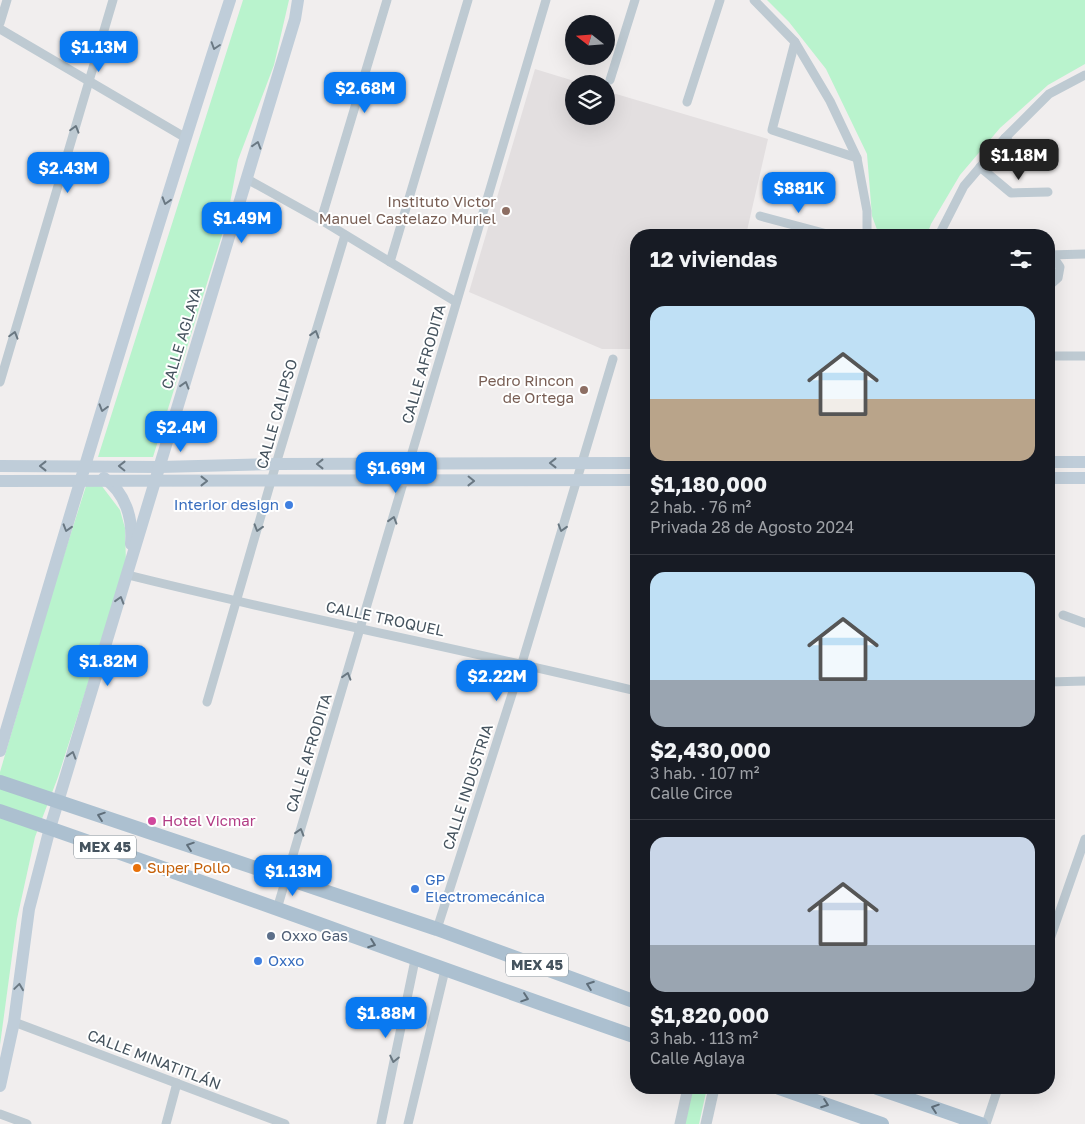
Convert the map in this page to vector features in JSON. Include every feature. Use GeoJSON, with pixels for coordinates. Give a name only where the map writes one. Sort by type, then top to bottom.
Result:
{"type":"FeatureCollection","features":[{"type":"Feature","properties":{"kind":"main road"},"geometry":{"type":"LineString","coordinates":[[0,751],[186,138],[230,0]]}},
{"type":"Feature","properties":{"kind":"main road","name":"CALLE AGLAYA"},"geometry":{"type":"LineString","coordinates":[[0,1086],[14,1022],[29,909],[50,828],[295,19],[298,0]]}},
{"type":"Feature","properties":{"kind":"main road"},"geometry":{"type":"LineString","coordinates":[[1055,462],[1085,462]]}},
{"type":"Feature","properties":{"kind":"main road"},"geometry":{"type":"LineString","coordinates":[[0,466],[160,467],[276,464],[630,463]]}},
{"type":"Feature","properties":{"kind":"main road"},"geometry":{"type":"LineString","coordinates":[[86,466],[108,481],[123,498],[132,527],[129,569]]}},
{"type":"Feature","properties":{"kind":"main road"},"geometry":{"type":"LineString","coordinates":[[1055,478],[1085,478]]}},
{"type":"Feature","properties":{"kind":"main road"},"geometry":{"type":"LineString","coordinates":[[0,481],[630,480]]}},
{"type":"Feature","properties":{"kind":"main road","name":"MEX 45"},"geometry":{"type":"LineString","coordinates":[[0,782],[437,929],[630,1000]]}},
{"type":"Feature","properties":{"kind":"main road","name":"MEX 45"},"geometry":{"type":"LineString","coordinates":[[0,811],[630,1036]]}},
{"type":"Feature","properties":{"kind":"main road"},"geometry":{"type":"LineString","coordinates":[[796,1094],[882,1124]]}},
{"type":"Feature","properties":{"kind":"main road"},"geometry":{"type":"LineString","coordinates":[[894,1094],[981,1124]]}},
{"type":"Feature","properties":{"kind":"street"},"geometry":{"type":"LineString","coordinates":[[0,24],[7,0]]}},
{"type":"Feature","properties":{"kind":"street"},"geometry":{"type":"LineString","coordinates":[[0,382],[112,0]]}},
{"type":"Feature","properties":{"kind":"street"},"geometry":{"type":"LineString","coordinates":[[321,220],[387,0]]}},
{"type":"Feature","properties":{"kind":"street"},"geometry":{"type":"LineString","coordinates":[[390,262],[468,0]]}},
{"type":"Feature","properties":{"kind":"street","name":"CALLE AFRODITA"},"geometry":{"type":"LineString","coordinates":[[277,909],[546,0]]}},
{"type":"Feature","properties":{"kind":"street"},"geometry":{"type":"LineString","coordinates":[[612,75],[635,0]]}},
{"type":"Feature","properties":{"kind":"street"},"geometry":{"type":"LineString","coordinates":[[687,102],[720,0]]}},
{"type":"Feature","properties":{"kind":"street"},"geometry":{"type":"LineString","coordinates":[[754,0],[795,42],[830,101],[857,158],[866,211],[867,229]]}},
{"type":"Feature","properties":{"kind":"street"},"geometry":{"type":"LineString","coordinates":[[0,29],[186,138]]}},
{"type":"Feature","properties":{"kind":"street"},"geometry":{"type":"LineString","coordinates":[[795,42],[772,130],[857,158]]}},
{"type":"Feature","properties":{"kind":"street"},"geometry":{"type":"LineString","coordinates":[[942,229],[964,186],[1006,138],[1049,94],[1085,75]]}},
{"type":"Feature","properties":{"kind":"street"},"geometry":{"type":"LineString","coordinates":[[1006,138],[1012,146],[1048,144]]}},
{"type":"Feature","properties":{"kind":"street"},"geometry":{"type":"LineString","coordinates":[[980,167],[1011,193],[1048,192]]}},
{"type":"Feature","properties":{"kind":"street"},"geometry":{"type":"LineString","coordinates":[[247,179],[321,220],[456,302]]}},
{"type":"Feature","properties":{"kind":"street"},"geometry":{"type":"LineString","coordinates":[[760,216],[809,229]]}},
{"type":"Feature","properties":{"kind":"street","name":"CALLE CALIPSO"},"geometry":{"type":"LineString","coordinates":[[207,702],[345,235]]}},
{"type":"Feature","properties":{"kind":"street"},"geometry":{"type":"LineString","coordinates":[[1055,255],[1085,254]]}},
{"type":"Feature","properties":{"kind":"street"},"geometry":{"type":"LineString","coordinates":[[1055,260],[1060,267],[1058,278],[1055,281]]}},
{"type":"Feature","properties":{"kind":"street"},"geometry":{"type":"LineString","coordinates":[[1055,356],[1085,356]]}},
{"type":"Feature","properties":{"kind":"street","name":"CALLE INDUSTRIA"},"geometry":{"type":"LineString","coordinates":[[437,929],[522,663],[613,359]]}},
{"type":"Feature","properties":{"kind":"street","name":"CALLE TROQUEL"},"geometry":{"type":"LineString","coordinates":[[129,569],[236,602],[522,663],[630,689]]}},
{"type":"Feature","properties":{"kind":"street"},"geometry":{"type":"LineString","coordinates":[[1063,615],[1085,623]]}},
{"type":"Feature","properties":{"kind":"street"},"geometry":{"type":"LineString","coordinates":[[1055,682],[1085,681]]}},
{"type":"Feature","properties":{"kind":"street"},"geometry":{"type":"LineString","coordinates":[[1055,925],[1085,839]]}},
{"type":"Feature","properties":{"kind":"street"},"geometry":{"type":"LineString","coordinates":[[381,1124],[415,960]]}},
{"type":"Feature","properties":{"kind":"street"},"geometry":{"type":"LineString","coordinates":[[408,1124],[445,970]]}},
{"type":"Feature","properties":{"kind":"street","name":"CALLE MINATITLÁN"},"geometry":{"type":"LineString","coordinates":[[14,1022],[285,1124]]}},
{"type":"Feature","properties":{"kind":"street"},"geometry":{"type":"LineString","coordinates":[[166,1124],[177,1083]]}},
{"type":"Feature","properties":{"kind":"street"},"geometry":{"type":"LineString","coordinates":[[680,1124],[687,1094]]}},
{"type":"Feature","properties":{"kind":"street"},"geometry":{"type":"LineString","coordinates":[[706,1124],[713,1094]]}},
{"type":"Feature","properties":{"kind":"street"},"geometry":{"type":"LineString","coordinates":[[986,1124],[996,1094]]}},
{"type":"Feature","properties":{"kind":"street"},"geometry":{"type":"LineString","coordinates":[[0,1114],[27,1124]]}},
{"type":"Feature","properties":{"kind":"shaded area","name":"Instituto Victor Manuel Castelazo Muriel"},"geometry":{"type":"Polygon","coordinates":[[[535,69],[565,78],[565,125],[615,125],[615,94],[768,139],[747,229],[630,229],[630,349],[602,349],[469,292],[535,69]]]}},
{"type":"Feature","properties":{"kind":"green space"},"geometry":{"type":"Polygon","coordinates":[[[243,0],[289,0],[274,65],[238,160],[227,219],[153,457],[98,457],[243,0]]]}},
{"type":"Feature","properties":{"kind":"green space"},"geometry":{"type":"Polygon","coordinates":[[[767,0],[1085,0],[1085,64],[1048,85],[1000,128],[960,175],[929,229],[877,229],[872,216],[867,154],[826,69],[789,22],[767,0]]]}},
{"type":"Feature","properties":{"kind":"green space"},"geometry":{"type":"Polygon","coordinates":[[[101,485],[120,510],[125,528],[126,565],[58,777],[35,837],[17,919],[0,1045],[0,772],[35,646],[86,486],[101,485]]]}},
{"type":"Feature","properties":{"kind":"green space"},"geometry":{"type":"Polygon","coordinates":[[[692,1094],[706,1094],[699,1124],[684,1124],[692,1094]]]}},
{"type":"Feature","properties":{"kind":"place","name":"Instituto Victor Manuel Castelazo Muriel"},"geometry":{"type":"Point","coordinates":[506,211]}},
{"type":"Feature","properties":{"kind":"place","name":"Pedro Rincon de Ortega"},"geometry":{"type":"Point","coordinates":[584,390]}},
{"type":"Feature","properties":{"kind":"place","name":"Interior design"},"geometry":{"type":"Point","coordinates":[289,505]}},
{"type":"Feature","properties":{"kind":"place","name":"Hotel Vicmar"},"geometry":{"type":"Point","coordinates":[152,821]}},
{"type":"Feature","properties":{"kind":"place","name":"Super Pollo"},"geometry":{"type":"Point","coordinates":[137,868]}},
{"type":"Feature","properties":{"kind":"place","name":"GP Electromecánica"},"geometry":{"type":"Point","coordinates":[415,889]}},
{"type":"Feature","properties":{"kind":"place","name":"Oxxo Gas"},"geometry":{"type":"Point","coordinates":[271,936]}},
{"type":"Feature","properties":{"kind":"place","name":"Oxxo"},"geometry":{"type":"Point","coordinates":[258,961]}}]}
